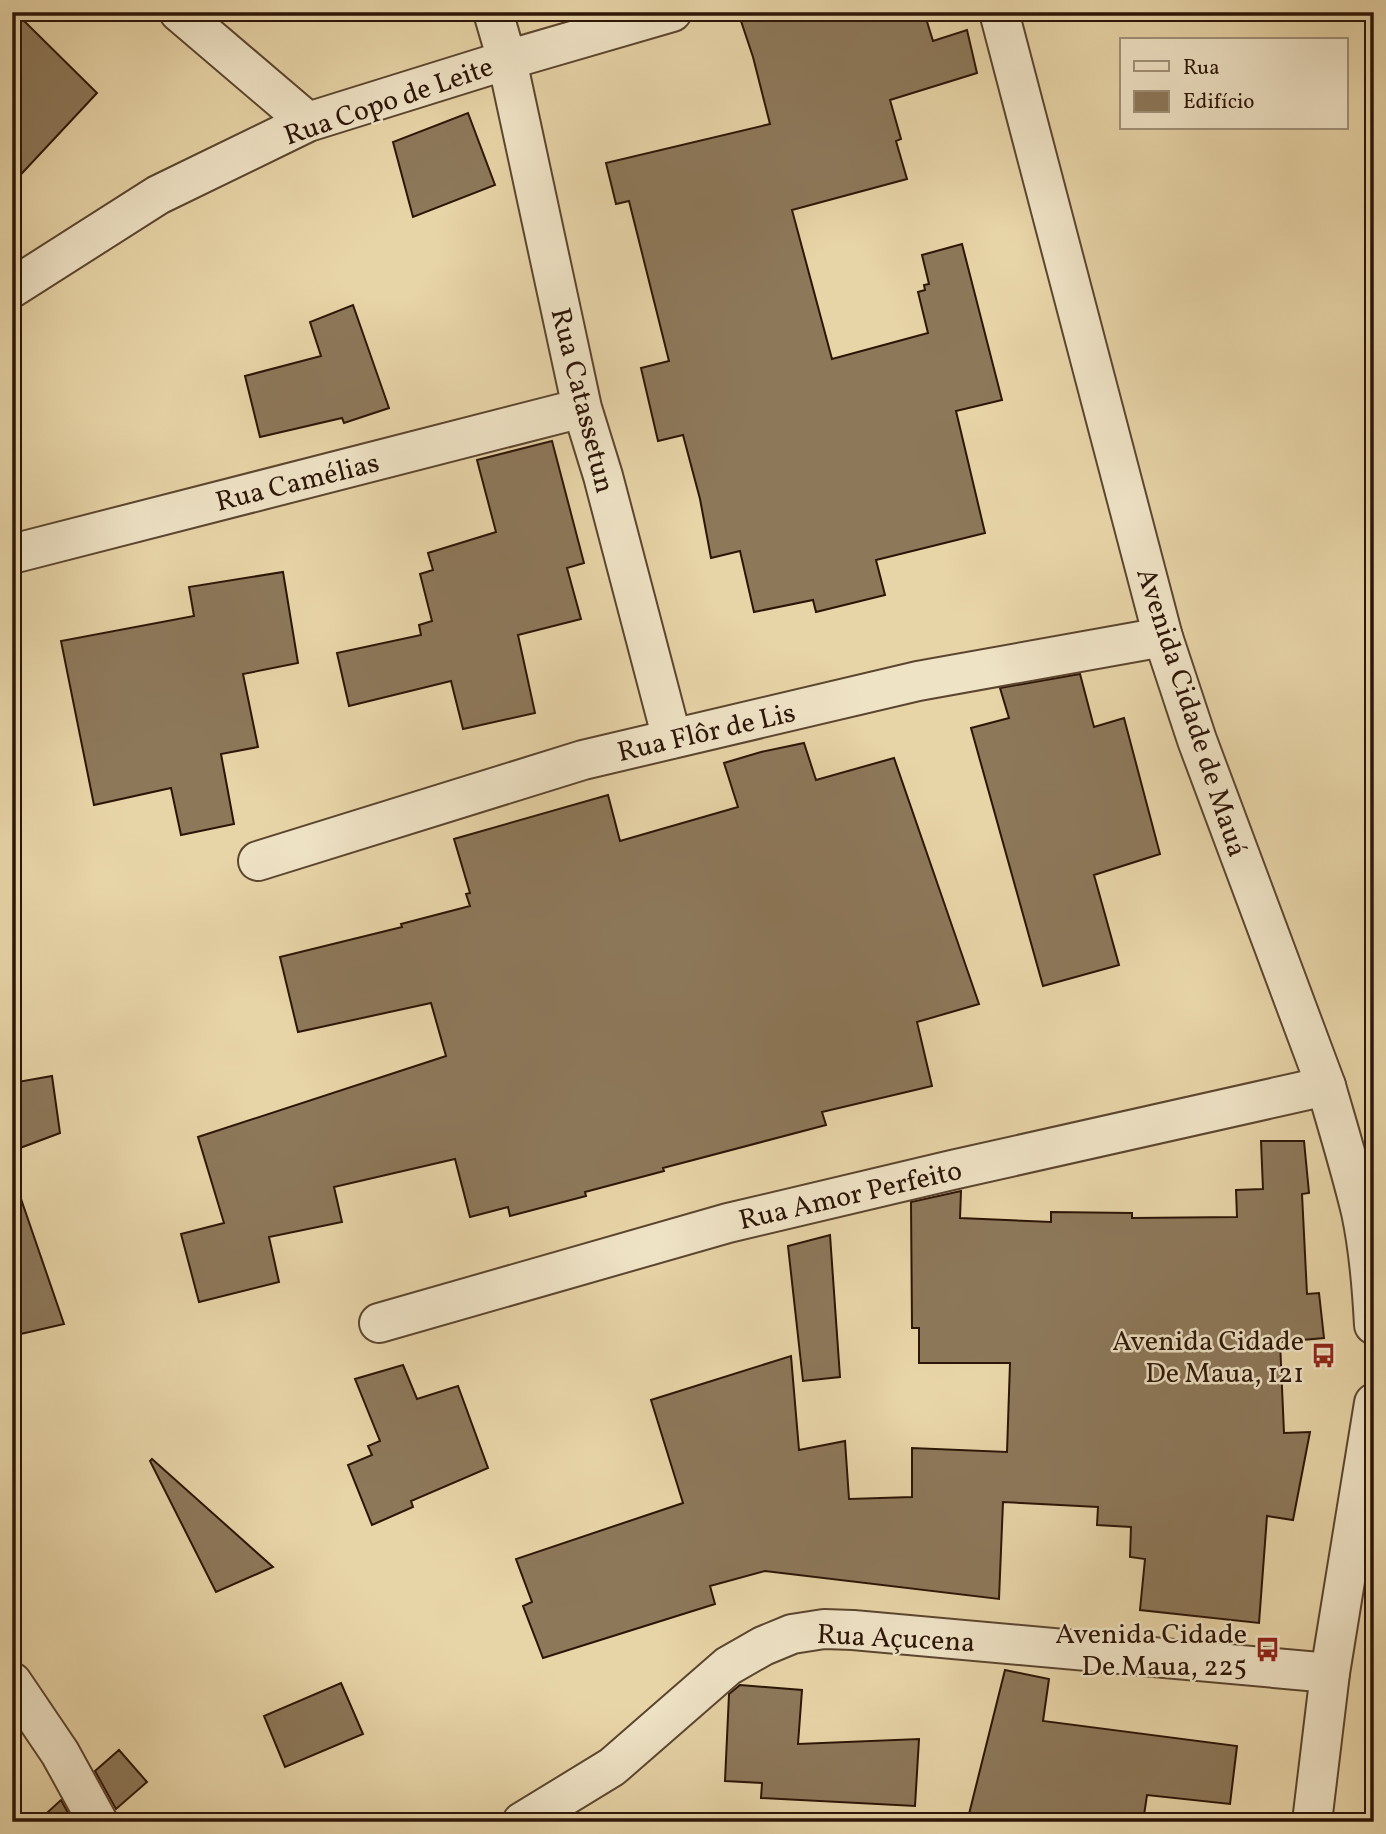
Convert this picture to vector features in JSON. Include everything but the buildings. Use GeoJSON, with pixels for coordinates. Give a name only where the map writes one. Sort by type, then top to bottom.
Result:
{"type":"FeatureCollection","features":[{"type":"Feature","properties":{"kind":"street"},"geometry":{"type":"LineString","coordinates":[[179,12],[308,122]]}},
{"type":"Feature","properties":{"kind":"street","name":"Rua Catassetun"},"geometry":{"type":"LineString","coordinates":[[493,12],[507,60],[583,408],[672,739]]}},
{"type":"Feature","properties":{"kind":"street","name":"Rua Copo de Leite"},"geometry":{"type":"LineString","coordinates":[[12,288],[158,195],[308,122],[672,12]]}},
{"type":"Feature","properties":{"kind":"street","name":"Avenida Cidade de Mauá"},"geometry":{"type":"LineString","coordinates":[[999,12],[1163,637],[1198,740],[1326,1086],[1361,1214],[1371,1278],[1374,1325]]}},
{"type":"Feature","properties":{"kind":"street","name":"Rua Camélias"},"geometry":{"type":"LineString","coordinates":[[12,554],[583,408]]}},
{"type":"Feature","properties":{"kind":"street","name":"Rua Flôr de Lis"},"geometry":{"type":"LineString","coordinates":[[258,861],[583,760],[918,681],[1163,637]]}},
{"type":"Feature","properties":{"kind":"street","name":"Rua Amor Perfeito"},"geometry":{"type":"LineString","coordinates":[[379,1323],[728,1223],[1326,1086]]}},
{"type":"Feature","properties":{"kind":"street"},"geometry":{"type":"LineString","coordinates":[[1312,1822],[1329,1673],[1374,1403]]}},
{"type":"Feature","properties":{"kind":"street","name":"Rua Açucena"},"geometry":{"type":"LineString","coordinates":[[522,1822],[612,1767],[729,1667],[763,1646],[792,1634],[824,1629],[853,1630],[1329,1673]]}},
{"type":"Feature","properties":{"kind":"street"},"geometry":{"type":"LineString","coordinates":[[12,1682],[60,1754],[98,1822]]}},
{"type":"Feature","properties":{"kind":"place","name":"Avenida Cidade De Maua, 121"},"geometry":{"type":"Point","coordinates":[1324,1356]}},
{"type":"Feature","properties":{"kind":"place","name":"Avenida Cidade De Maua, 225"},"geometry":{"type":"Point","coordinates":[1267,1649]}}]}
